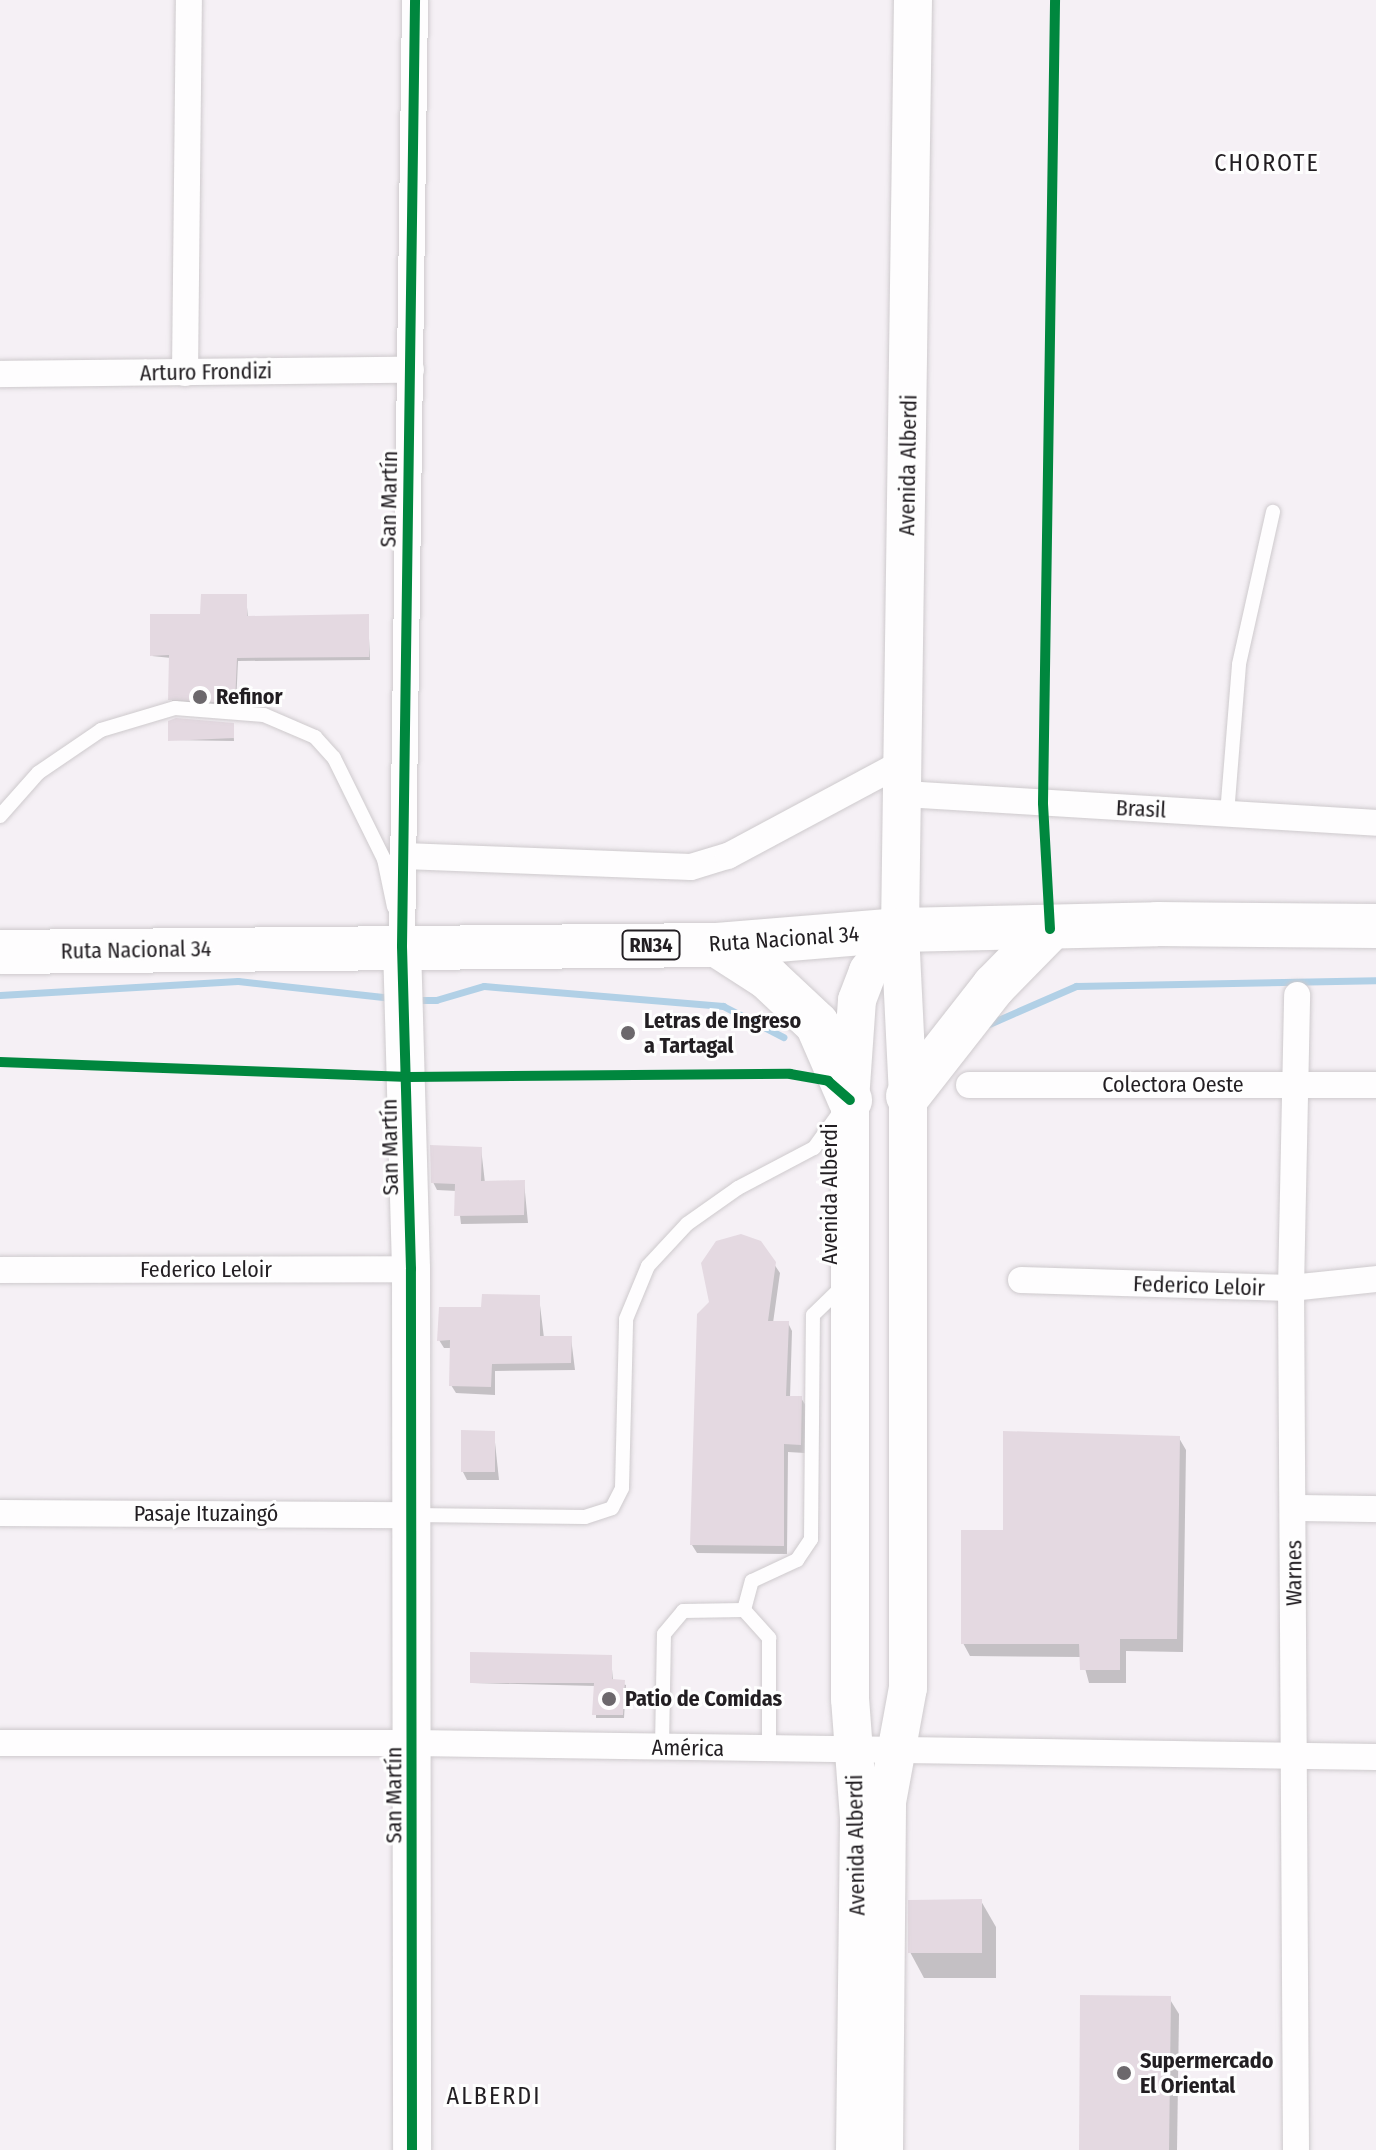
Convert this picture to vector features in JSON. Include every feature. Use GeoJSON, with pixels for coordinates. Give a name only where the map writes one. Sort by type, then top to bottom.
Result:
{"type":"FeatureCollection","features":[{"type":"Feature","properties":{"kind":"highway","name":"Ruta Nacional 34"},"geometry":{"type":"LineString","coordinates":[[0,952],[717,945],[900,930],[1050,929],[1157,924],[1376,926]]}},
{"type":"Feature","properties":{"kind":"highway"},"geometry":{"type":"LineString","coordinates":[[908,1096],[994,986],[1050,929]]}},
{"type":"Feature","properties":{"kind":"highway"},"geometry":{"type":"LineString","coordinates":[[717,945],[768,978],[817,1024],[850,1100]]}},
{"type":"Feature","properties":{"kind":"main road","name":"Avenida Alberdi"},"geometry":{"type":"LineString","coordinates":[[884,2150],[887,1802],[908,1688],[908,1096],[900,930],[905,778],[913,0]]}},
{"type":"Feature","properties":{"kind":"main road","name":"Avenida Alberdi"},"geometry":{"type":"LineString","coordinates":[[855,2150],[859,1818],[854,1750],[850,1100],[857,1000],[868,971],[900,930]]}},
{"type":"Feature","properties":{"kind":"main road","name":"San Martín"},"geometry":{"type":"LineString","coordinates":[[402,946],[411,1269],[414,1743],[412,2150]]}},
{"type":"Feature","properties":{"kind":"main road"},"geometry":{"type":"LineString","coordinates":[[850,1279],[871,1262],[888,1261],[908,1280]]}},
{"type":"Feature","properties":{"kind":"street"},"geometry":{"type":"LineString","coordinates":[[185,373],[189,0]]}},
{"type":"Feature","properties":{"kind":"street","name":"San Martín"},"geometry":{"type":"LineString","coordinates":[[402,946],[415,0]]}},
{"type":"Feature","properties":{"kind":"street","name":"Arturo Frondizi"},"geometry":{"type":"LineString","coordinates":[[0,374],[411,370]]}},
{"type":"Feature","properties":{"kind":"street"},"geometry":{"type":"LineString","coordinates":[[404,856],[691,867],[728,856],[905,778]]}},
{"type":"Feature","properties":{"kind":"street","name":"Brasil"},"geometry":{"type":"LineString","coordinates":[[905,778],[1227,814],[1376,823]]}},
{"type":"Feature","properties":{"kind":"street","name":"Warnes"},"geometry":{"type":"LineString","coordinates":[[1296,2150],[1291,1288],[1297,995]]}},
{"type":"Feature","properties":{"kind":"street","name":"Colectora Oeste"},"geometry":{"type":"LineString","coordinates":[[969,1085],[1376,1085]]}},
{"type":"Feature","properties":{"kind":"street","name":"Federico Leloir"},"geometry":{"type":"LineString","coordinates":[[0,1270],[411,1269]]}},
{"type":"Feature","properties":{"kind":"street","name":"Federico Leloir"},"geometry":{"type":"LineString","coordinates":[[1021,1280],[1291,1288],[1339,1279],[1376,1279]]}},
{"type":"Feature","properties":{"kind":"street"},"geometry":{"type":"LineString","coordinates":[[1294,1508],[1376,1509]]}},
{"type":"Feature","properties":{"kind":"street","name":"Pasaje Ituzaingó"},"geometry":{"type":"LineString","coordinates":[[0,1513],[413,1515]]}},
{"type":"Feature","properties":{"kind":"street","name":"América"},"geometry":{"type":"LineString","coordinates":[[0,1743],[414,1743],[1376,1757]]}},
{"type":"Feature","properties":{"kind":"lane"},"geometry":{"type":"LineString","coordinates":[[1227,814],[1239,664],[1273,512]]}},
{"type":"Feature","properties":{"kind":"lane"},"geometry":{"type":"LineString","coordinates":[[1,813],[38,773],[101,730],[175,708],[264,715],[315,737],[334,758],[384,859],[402,946]]}},
{"type":"Feature","properties":{"kind":"lane"},"geometry":{"type":"LineString","coordinates":[[413,1515],[585,1517],[612,1508],[622,1488],[626,1319],[648,1266],[687,1224],[738,1188],[814,1148],[850,1100]]}},
{"type":"Feature","properties":{"kind":"lane"},"geometry":{"type":"LineString","coordinates":[[744,1610],[752,1581],[797,1560],[811,1539],[813,1315],[850,1279]]}},
{"type":"Feature","properties":{"kind":"lane"},"geometry":{"type":"LineString","coordinates":[[662,1747],[664,1634],[683,1611],[744,1610],[769,1638],[769,1749]]}},
{"type":"Feature","properties":{"kind":"building"},"geometry":{"type":"Polygon","coordinates":[[[201,594],[247,594],[247,616],[369,614],[369,657],[237,658],[235,703],[168,700],[169,655],[150,656],[150,614],[200,614],[201,594]]]}},
{"type":"Feature","properties":{"kind":"building"},"geometry":{"type":"Polygon","coordinates":[[[176,718],[234,723],[234,738],[168,741],[168,721],[176,718]]]}},
{"type":"Feature","properties":{"kind":"building"},"geometry":{"type":"Polygon","coordinates":[[[430,1145],[482,1147],[481,1181],[525,1180],[524,1215],[454,1216],[455,1184],[431,1183],[430,1145]]]}},
{"type":"Feature","properties":{"kind":"building"},"geometry":{"type":"Polygon","coordinates":[[[741,1234],[761,1241],[776,1262],[768,1321],[789,1321],[786,1396],[802,1396],[801,1445],[784,1444],[784,1546],[690,1545],[697,1314],[709,1302],[701,1263],[716,1241],[741,1234]]]}},
{"type":"Feature","properties":{"kind":"building"},"geometry":{"type":"Polygon","coordinates":[[[482,1294],[540,1295],[540,1336],[572,1336],[571,1363],[492,1364],[491,1387],[449,1386],[450,1340],[437,1341],[439,1307],[481,1307],[482,1294]]]}},
{"type":"Feature","properties":{"kind":"building"},"geometry":{"type":"Polygon","coordinates":[[[461,1430],[495,1431],[495,1472],[461,1472],[461,1430]]]}},
{"type":"Feature","properties":{"kind":"building"},"geometry":{"type":"Polygon","coordinates":[[[1003,1431],[1180,1436],[1177,1639],[1120,1639],[1120,1670],[1080,1670],[1079,1644],[961,1644],[961,1530],[1003,1530],[1003,1431]]]}},
{"type":"Feature","properties":{"kind":"building","name":"Patio de Comidas"},"geometry":{"type":"Polygon","coordinates":[[[470,1652],[612,1655],[612,1679],[625,1680],[623,1715],[592,1715],[594,1683],[470,1683],[470,1652]]]}},
{"type":"Feature","properties":{"kind":"building"},"geometry":{"type":"Polygon","coordinates":[[[982,1899],[982,1953],[908,1953],[908,1900],[982,1899]]]}},
{"type":"Feature","properties":{"kind":"building","name":"Supermercado El Oriental"},"geometry":{"type":"Polygon","coordinates":[[[1080,1995],[1171,1996],[1169,2150],[1079,2150],[1080,1995]]]}},
{"type":"Feature","properties":{"kind":"waterway"},"geometry":{"type":"LineString","coordinates":[[989,1024],[1076,986],[1376,980]]}},
{"type":"Feature","properties":{"kind":"waterway"},"geometry":{"type":"LineString","coordinates":[[0,995],[238,981],[392,998]]}},
{"type":"Feature","properties":{"kind":"waterway"},"geometry":{"type":"LineString","coordinates":[[416,1000],[436,1000],[484,986],[723,1006],[783,1037]]}},
{"type":"Feature","properties":{"kind":"cycle path"},"geometry":{"type":"LineString","coordinates":[[412,2150],[411,1269],[402,946],[415,0]]}},
{"type":"Feature","properties":{"kind":"cycle path"},"geometry":{"type":"LineString","coordinates":[[1050,929],[1043,803],[1055,0]]}},
{"type":"Feature","properties":{"kind":"cycle path"},"geometry":{"type":"LineString","coordinates":[[0,1062],[409,1077],[790,1074],[828,1081],[850,1100]]}},
{"type":"Feature","properties":{"kind":"place","name":"Refinor"},"geometry":{"type":"Point","coordinates":[200,697]}},
{"type":"Feature","properties":{"kind":"place","name":"Letras de Ingreso a Tartagal"},"geometry":{"type":"Point","coordinates":[628,1033]}},
{"type":"Feature","properties":{"kind":"place","name":"Patio de Comidas"},"geometry":{"type":"Point","coordinates":[609,1699]}},
{"type":"Feature","properties":{"kind":"place","name":"Supermercado El Oriental"},"geometry":{"type":"Point","coordinates":[1124,2073]}},
{"type":"Feature","properties":{"kind":"district","name":"CHOROTE"},"geometry":{"type":"Point","coordinates":[1267,164]}},
{"type":"Feature","properties":{"kind":"district","name":"ALBERDI"},"geometry":{"type":"Point","coordinates":[494,2097]}}]}
